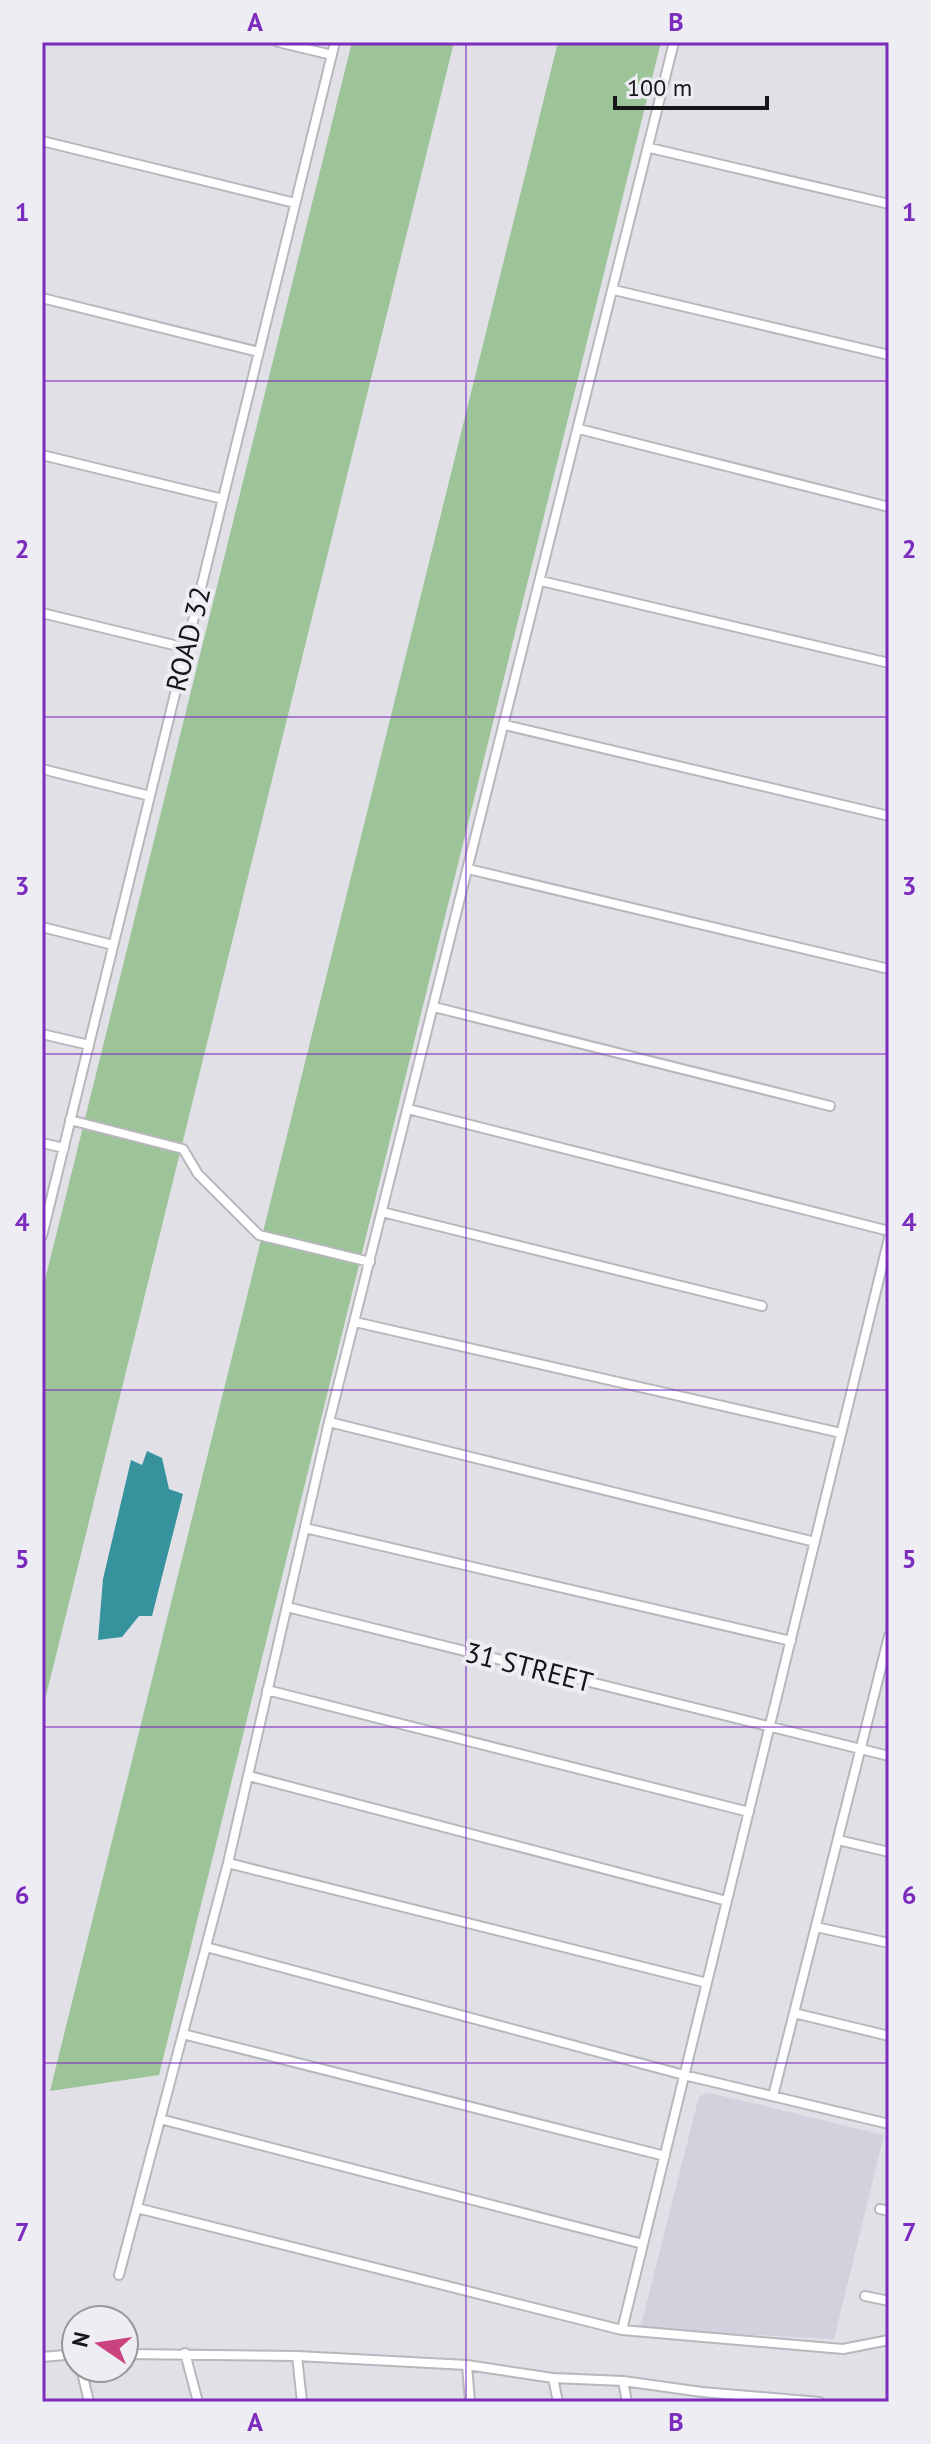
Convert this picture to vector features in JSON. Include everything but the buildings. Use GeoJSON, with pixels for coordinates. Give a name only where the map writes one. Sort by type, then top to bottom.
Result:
{"type":"FeatureCollection","features":[{"type":"Feature","properties":{"kind":"street"},"geometry":{"type":"LineString","coordinates":[[278,42],[332,55]]}},
{"type":"Feature","properties":{"kind":"street","name":"ROAD 32"},"geometry":{"type":"LineString","coordinates":[[42,1236],[335,42]]}},
{"type":"Feature","properties":{"kind":"street"},"geometry":{"type":"LineString","coordinates":[[119,2275],[228,1863],[329,1422],[650,148],[674,42]]}},
{"type":"Feature","properties":{"kind":"street"},"geometry":{"type":"LineString","coordinates":[[42,141],[295,203]]}},
{"type":"Feature","properties":{"kind":"street"},"geometry":{"type":"LineString","coordinates":[[650,148],[889,204]]}},
{"type":"Feature","properties":{"kind":"street"},"geometry":{"type":"LineString","coordinates":[[614,290],[889,355]]}},
{"type":"Feature","properties":{"kind":"street"},"geometry":{"type":"LineString","coordinates":[[42,298],[259,352]]}},
{"type":"Feature","properties":{"kind":"street"},"geometry":{"type":"LineString","coordinates":[[579,429],[889,507]]}},
{"type":"Feature","properties":{"kind":"street"},"geometry":{"type":"LineString","coordinates":[[42,455],[223,499]]}},
{"type":"Feature","properties":{"kind":"street"},"geometry":{"type":"LineString","coordinates":[[541,581],[889,663]]}},
{"type":"Feature","properties":{"kind":"street"},"geometry":{"type":"LineString","coordinates":[[42,613],[186,648]]}},
{"type":"Feature","properties":{"kind":"street"},"geometry":{"type":"LineString","coordinates":[[505,725],[889,816]]}},
{"type":"Feature","properties":{"kind":"street"},"geometry":{"type":"LineString","coordinates":[[42,769],[150,796]]}},
{"type":"Feature","properties":{"kind":"street"},"geometry":{"type":"LineString","coordinates":[[468,869],[889,969]]}},
{"type":"Feature","properties":{"kind":"street"},"geometry":{"type":"LineString","coordinates":[[42,927],[113,945]]}},
{"type":"Feature","properties":{"kind":"street"},"geometry":{"type":"LineString","coordinates":[[434,1007],[830,1106]]}},
{"type":"Feature","properties":{"kind":"street"},"geometry":{"type":"LineString","coordinates":[[42,1034],[89,1045]]}},
{"type":"Feature","properties":{"kind":"street"},"geometry":{"type":"LineString","coordinates":[[408,1109],[889,1231]]}},
{"type":"Feature","properties":{"kind":"street"},"geometry":{"type":"LineString","coordinates":[[70,1120],[183,1149],[198,1174],[259,1235],[370,1262]]}},
{"type":"Feature","properties":{"kind":"street"},"geometry":{"type":"LineString","coordinates":[[42,1143],[64,1148]]}},
{"type":"Feature","properties":{"kind":"street"},"geometry":{"type":"LineString","coordinates":[[382,1212],[762,1306]]}},
{"type":"Feature","properties":{"kind":"street"},"geometry":{"type":"LineString","coordinates":[[622,2330],[889,1238]]}},
{"type":"Feature","properties":{"kind":"street"},"geometry":{"type":"LineString","coordinates":[[355,1322],[841,1433]]}},
{"type":"Feature","properties":{"kind":"street"},"geometry":{"type":"LineString","coordinates":[[329,1422],[815,1542]]}},
{"type":"Feature","properties":{"kind":"street"},"geometry":{"type":"LineString","coordinates":[[305,1528],[791,1641]]}},
{"type":"Feature","properties":{"kind":"street","name":"31 STREET"},"geometry":{"type":"LineString","coordinates":[[287,1607],[889,1756]]}},
{"type":"Feature","properties":{"kind":"street"},"geometry":{"type":"LineString","coordinates":[[773,2096],[885,1665],[889,1636]]}},
{"type":"Feature","properties":{"kind":"street"},"geometry":{"type":"LineString","coordinates":[[267,1690],[749,1812]]}},
{"type":"Feature","properties":{"kind":"street"},"geometry":{"type":"LineString","coordinates":[[249,1776],[727,1901]]}},
{"type":"Feature","properties":{"kind":"street"},"geometry":{"type":"LineString","coordinates":[[838,1840],[889,1852]]}},
{"type":"Feature","properties":{"kind":"street"},"geometry":{"type":"LineString","coordinates":[[228,1863],[707,1983]]}},
{"type":"Feature","properties":{"kind":"street"},"geometry":{"type":"LineString","coordinates":[[816,1927],[889,1943]]}},
{"type":"Feature","properties":{"kind":"street"},"geometry":{"type":"LineString","coordinates":[[206,1947],[684,2075],[889,2124]]}},
{"type":"Feature","properties":{"kind":"street"},"geometry":{"type":"LineString","coordinates":[[794,2013],[889,2036]]}},
{"type":"Feature","properties":{"kind":"street"},"geometry":{"type":"LineString","coordinates":[[183,2034],[665,2156]]}},
{"type":"Feature","properties":{"kind":"street"},"geometry":{"type":"LineString","coordinates":[[160,2119],[643,2244]]}},
{"type":"Feature","properties":{"kind":"street"},"geometry":{"type":"LineString","coordinates":[[137,2208],[622,2330],[843,2349],[889,2340]]}},
{"type":"Feature","properties":{"kind":"street"},"geometry":{"type":"LineString","coordinates":[[865,2296],[889,2301]]}},
{"type":"Feature","properties":{"kind":"street"},"geometry":{"type":"LineString","coordinates":[[185,2353],[198,2402]]}},
{"type":"Feature","properties":{"kind":"street"},"geometry":{"type":"LineString","coordinates":[[140,2354],[297,2356],[467,2365],[553,2378],[623,2381],[703,2397],[820,2402]]}},
{"type":"Feature","properties":{"kind":"street"},"geometry":{"type":"LineString","coordinates":[[297,2356],[302,2402]]}},
{"type":"Feature","properties":{"kind":"street"},"geometry":{"type":"LineString","coordinates":[[467,2365],[470,2402]]}},
{"type":"Feature","properties":{"kind":"street"},"geometry":{"type":"LineString","coordinates":[[553,2378],[558,2402]]}},
{"type":"Feature","properties":{"kind":"street"},"geometry":{"type":"LineString","coordinates":[[623,2381],[627,2402]]}},
{"type":"Feature","properties":{"kind":"shaded area"},"geometry":{"type":"Polygon","coordinates":[[[710,2093],[884,2135],[834,2339],[640,2329],[699,2096],[710,2093]]]}},
{"type":"Feature","properties":{"kind":"green space"},"geometry":{"type":"Polygon","coordinates":[[[352,42],[454,42],[42,1712],[42,1292],[352,42]]]}},
{"type":"Feature","properties":{"kind":"green space"},"geometry":{"type":"Polygon","coordinates":[[[558,42],[661,42],[159,2075],[50,2091],[558,42]]]}},
{"type":"Feature","properties":{"kind":"water"},"geometry":{"type":"Polygon","coordinates":[[[147,1451],[162,1458],[169,1489],[183,1494],[152,1616],[139,1616],[122,1637],[98,1640],[103,1579],[131,1460],[142,1465],[147,1451]]]}}]}
